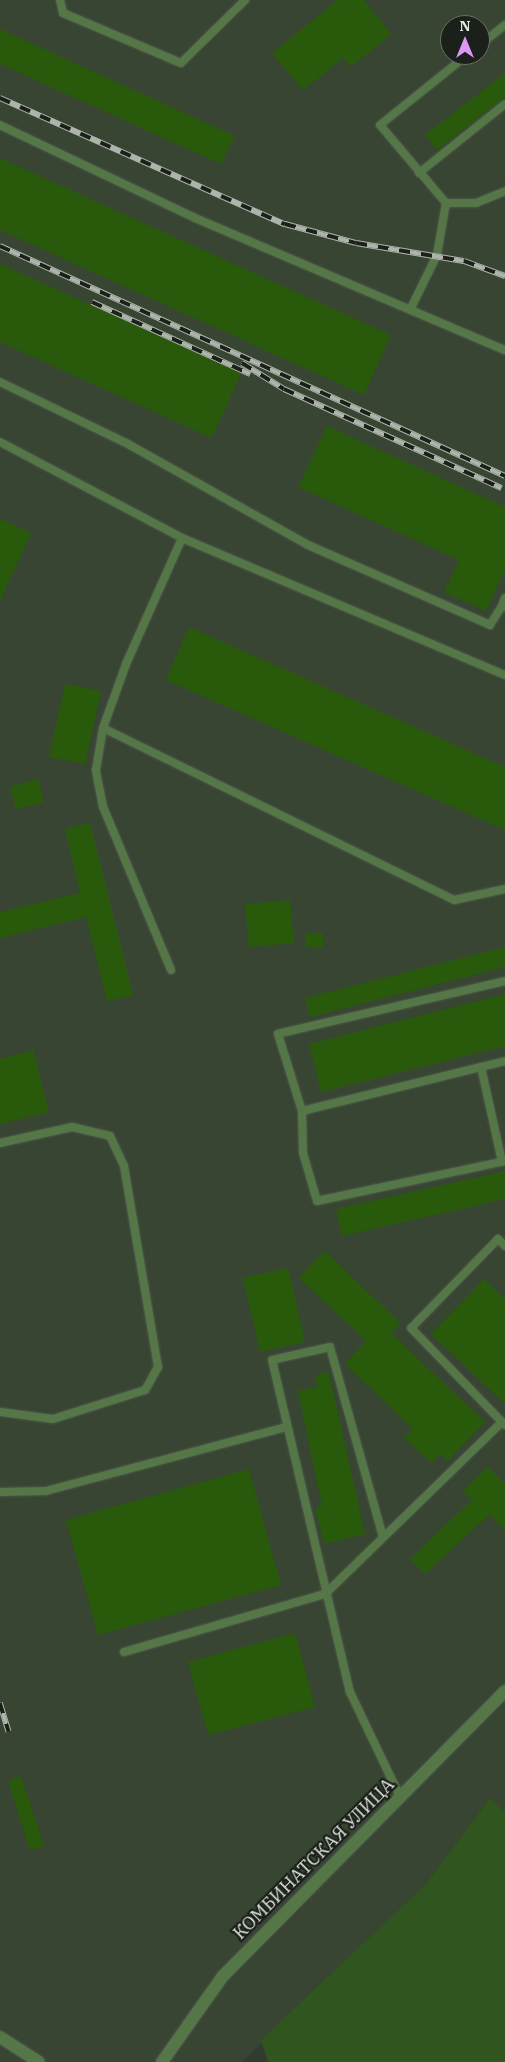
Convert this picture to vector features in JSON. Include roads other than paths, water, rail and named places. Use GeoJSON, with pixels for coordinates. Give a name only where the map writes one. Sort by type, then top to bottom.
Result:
{"type":"FeatureCollection","features":[{"type":"Feature","properties":{"kind":"street","name":"КОМБИНАТСКАЯ УЛИЦА"},"geometry":{"type":"LineString","coordinates":[[162,2062],[223,1976],[505,1691]]}},
{"type":"Feature","properties":{"kind":"street"},"geometry":{"type":"LineString","coordinates":[[0,2036],[39,2062]]}},
{"type":"Feature","properties":{"kind":"lane"},"geometry":{"type":"LineString","coordinates":[[60,0],[63,13],[181,63],[245,0]]}},
{"type":"Feature","properties":{"kind":"lane"},"geometry":{"type":"LineString","coordinates":[[490,37],[505,25]]}},
{"type":"Feature","properties":{"kind":"lane"},"geometry":{"type":"LineString","coordinates":[[455,65],[380,125],[446,203],[476,203],[505,191]]}},
{"type":"Feature","properties":{"kind":"lane"},"geometry":{"type":"LineString","coordinates":[[420,173],[505,104]]}},
{"type":"Feature","properties":{"kind":"lane"},"geometry":{"type":"LineString","coordinates":[[0,125],[195,218],[505,350]]}},
{"type":"Feature","properties":{"kind":"lane"},"geometry":{"type":"LineString","coordinates":[[410,310],[437,255],[446,203]]}},
{"type":"Feature","properties":{"kind":"lane"},"geometry":{"type":"LineString","coordinates":[[0,382],[128,444],[308,545],[490,625],[503,607],[505,598]]}},
{"type":"Feature","properties":{"kind":"lane"},"geometry":{"type":"LineString","coordinates":[[0,442],[182,538],[505,674]]}},
{"type":"Feature","properties":{"kind":"lane"},"geometry":{"type":"LineString","coordinates":[[171,970],[103,807],[96,770],[103,728],[126,664],[182,538]]}},
{"type":"Feature","properties":{"kind":"lane"},"geometry":{"type":"LineString","coordinates":[[103,728],[454,900],[505,890]]}},
{"type":"Feature","properties":{"kind":"lane"},"geometry":{"type":"LineString","coordinates":[[481,1067],[504,1162],[317,1202],[302,1153],[302,1111],[278,1034],[505,981]]}},
{"type":"Feature","properties":{"kind":"lane"},"geometry":{"type":"LineString","coordinates":[[302,1111],[505,1061]]}},
{"type":"Feature","properties":{"kind":"lane"},"geometry":{"type":"LineString","coordinates":[[0,1143],[72,1128],[110,1136],[124,1166],[158,1367],[145,1390],[53,1419],[0,1412]]}},
{"type":"Feature","properties":{"kind":"lane"},"geometry":{"type":"LineString","coordinates":[[124,1652],[324,1594],[504,1424],[411,1328],[498,1239],[505,1246]]}},
{"type":"Feature","properties":{"kind":"lane"},"geometry":{"type":"LineString","coordinates":[[383,1537],[330,1347],[272,1360],[324,1594],[350,1692],[400,1797]]}},
{"type":"Feature","properties":{"kind":"lane"},"geometry":{"type":"LineString","coordinates":[[0,1492],[46,1491],[287,1427]]}},
{"type":"Feature","properties":{"kind":"railway"},"geometry":{"type":"LineString","coordinates":[[0,98],[285,224],[356,243],[464,261],[505,276]]}},
{"type":"Feature","properties":{"kind":"railway"},"geometry":{"type":"LineString","coordinates":[[0,246],[505,476]]}},
{"type":"Feature","properties":{"kind":"railway"},"geometry":{"type":"LineString","coordinates":[[92,302],[250,374]]}},
{"type":"Feature","properties":{"kind":"railway"},"geometry":{"type":"LineString","coordinates":[[242,363],[284,389],[501,488]]}},
{"type":"Feature","properties":{"kind":"railway"},"geometry":{"type":"LineString","coordinates":[[0,1703],[9,1732]]}}]}
